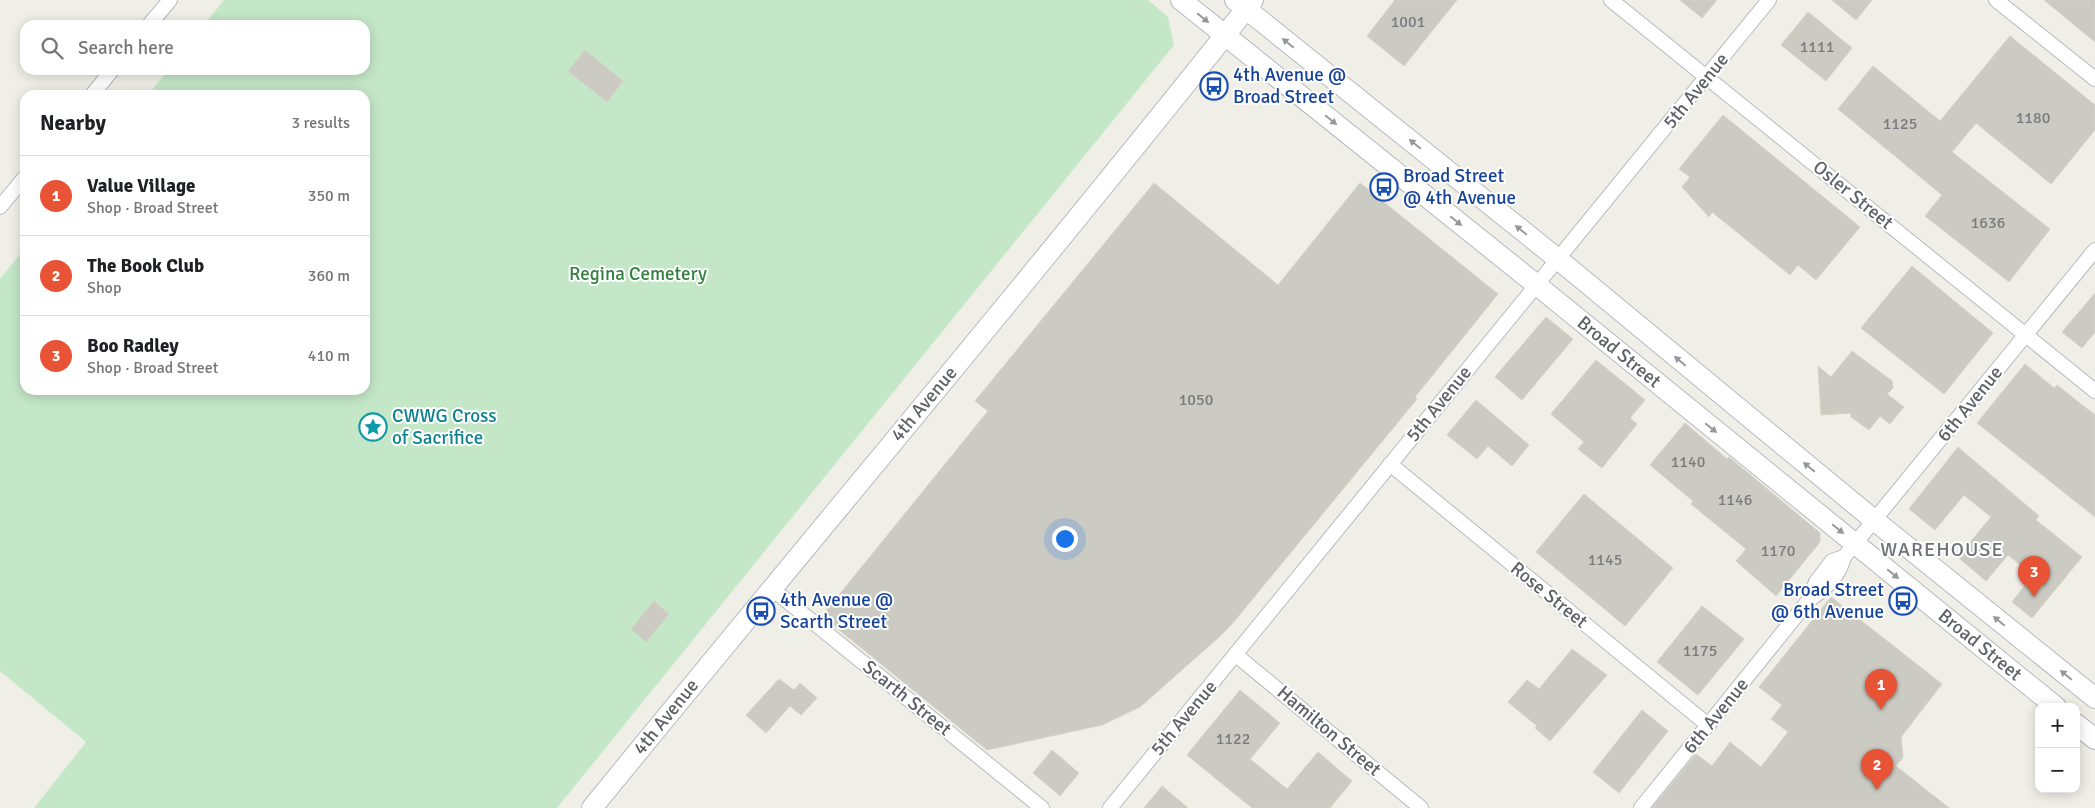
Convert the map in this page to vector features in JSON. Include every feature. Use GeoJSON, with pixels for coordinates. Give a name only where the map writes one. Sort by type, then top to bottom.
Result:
{"type":"FeatureCollection","features":[{"type":"Feature","properties":{"kind":"main road","name":"Broad Street"},"geometry":{"type":"LineString","coordinates":[[1181,0],[1538,286],[1850,550],[2051,703]]}},
{"type":"Feature","properties":{"kind":"main road","name":"Broad Street"},"geometry":{"type":"LineString","coordinates":[[1245,3],[1874,520],[2095,698]]}},
{"type":"Feature","properties":{"kind":"main road","name":"4th Avenue"},"geometry":{"type":"LineString","coordinates":[[592,808],[771,588],[1066,233],[1225,36],[1245,3]]}},
{"type":"Feature","properties":{"kind":"main road"},"geometry":{"type":"LineString","coordinates":[[2080,727],[2095,739]]}},
{"type":"Feature","properties":{"kind":"street"},"geometry":{"type":"LineString","coordinates":[[153,20],[170,0]]}},
{"type":"Feature","properties":{"kind":"street","name":"Osler Street"},"geometry":{"type":"LineString","coordinates":[[1611,0],[2095,390]]}},
{"type":"Feature","properties":{"kind":"street","name":"5th Avenue"},"geometry":{"type":"LineString","coordinates":[[1110,808],[1390,464],[1538,286],[1769,0]]}},
{"type":"Feature","properties":{"kind":"street"},"geometry":{"type":"LineString","coordinates":[[1996,0],[2095,79]]}},
{"type":"Feature","properties":{"kind":"street"},"geometry":{"type":"LineString","coordinates":[[96,90],[108,75]]}},
{"type":"Feature","properties":{"kind":"street"},"geometry":{"type":"LineString","coordinates":[[0,207],[20,183]]}},
{"type":"Feature","properties":{"kind":"street","name":"6th Avenue"},"geometry":{"type":"LineString","coordinates":[[1641,808],[1809,600],[1816,582],[1832,561],[1850,550],[2095,250]]}},
{"type":"Feature","properties":{"kind":"street","name":"Rose Street"},"geometry":{"type":"LineString","coordinates":[[1390,464],[1708,725]]}},
{"type":"Feature","properties":{"kind":"street","name":"Scarth Street"},"geometry":{"type":"LineString","coordinates":[[771,588],[1042,808]]}},
{"type":"Feature","properties":{"kind":"street","name":"Hamilton Street"},"geometry":{"type":"LineString","coordinates":[[1236,655],[1421,808]]}},
{"type":"Feature","properties":{"kind":"green space","name":"Regina Cemetery"},"geometry":{"type":"Polygon","coordinates":[[[224,0],[1148,0],[1168,17],[1174,45],[557,808],[34,808],[86,742],[0,671],[0,279],[20,254],[20,395],[370,395],[370,90],[152,90],[164,75],[370,75],[370,20],[208,20],[224,0]]]}},
{"type":"Feature","properties":{"kind":"building"},"geometry":{"type":"Polygon","coordinates":[[[1395,0],[1457,0],[1404,66],[1367,36],[1395,0]]]}},
{"type":"Feature","properties":{"kind":"building"},"geometry":{"type":"Polygon","coordinates":[[[1680,0],[1717,0],[1702,18],[1680,0]]]}},
{"type":"Feature","properties":{"kind":"building"},"geometry":{"type":"Polygon","coordinates":[[[1832,0],[1872,0],[1856,20],[1832,0]]]}},
{"type":"Feature","properties":{"kind":"building"},"geometry":{"type":"Polygon","coordinates":[[[2044,0],[2095,0],[2095,42],[2044,0]]]}},
{"type":"Feature","properties":{"kind":"building"},"geometry":{"type":"Polygon","coordinates":[[[1808,12],[1852,48],[1826,81],[1781,45],[1808,12]]]}},
{"type":"Feature","properties":{"kind":"building"},"geometry":{"type":"Polygon","coordinates":[[[2010,36],[2095,105],[2095,130],[2051,184],[1976,123],[1952,152],[2050,229],[2009,282],[1925,216],[1942,195],[1838,109],[1873,66],[1940,121],[2010,36]]]}},
{"type":"Feature","properties":{"kind":"building"},"geometry":{"type":"Polygon","coordinates":[[[585,50],[623,81],[607,102],[568,71],[585,50]]]}},
{"type":"Feature","properties":{"kind":"building"},"geometry":{"type":"Polygon","coordinates":[[[1723,115],[1860,227],[1816,280],[1798,265],[1790,275],[1712,212],[1709,217],[1682,187],[1690,177],[1679,169],[1723,115]]]}},
{"type":"Feature","properties":{"kind":"building"},"geometry":{"type":"Polygon","coordinates":[[[1154,183],[1278,285],[1360,183],[1498,294],[1415,397],[1417,399],[1232,624],[1218,638],[1140,707],[1102,725],[987,750],[822,616],[988,411],[975,401],[1154,183]]]}},
{"type":"Feature","properties":{"kind":"building"},"geometry":{"type":"Polygon","coordinates":[[[1912,266],[1993,333],[1944,394],[1861,328],[1912,266]]]}},
{"type":"Feature","properties":{"kind":"building"},"geometry":{"type":"Polygon","coordinates":[[[2095,293],[2095,332],[2082,348],[2062,332],[2095,293]]]}},
{"type":"Feature","properties":{"kind":"building"},"geometry":{"type":"Polygon","coordinates":[[[1546,317],[1573,339],[1522,400],[1495,377],[1546,317]]]}},
{"type":"Feature","properties":{"kind":"building"},"geometry":{"type":"Polygon","coordinates":[[[1852,351],[1892,381],[1893,388],[1887,394],[1904,407],[1890,424],[1880,416],[1869,430],[1851,417],[1851,413],[1821,415],[1818,366],[1831,377],[1852,351]]]}},
{"type":"Feature","properties":{"kind":"building"},"geometry":{"type":"Polygon","coordinates":[[[1596,360],[1645,400],[1630,418],[1637,424],[1602,468],[1578,449],[1584,442],[1551,414],[1596,360]]]}},
{"type":"Feature","properties":{"kind":"building"},"geometry":{"type":"Polygon","coordinates":[[[2025,364],[2054,388],[2057,385],[2095,415],[2095,517],[1977,423],[2025,364]]]}},
{"type":"Feature","properties":{"kind":"building"},"geometry":{"type":"Polygon","coordinates":[[[1476,400],[1529,445],[1512,466],[1488,446],[1477,459],[1447,435],[1476,400]]]}},
{"type":"Feature","properties":{"kind":"building"},"geometry":{"type":"Polygon","coordinates":[[[1685,423],[1820,533],[1820,542],[1776,596],[1736,561],[1746,549],[1691,504],[1693,501],[1650,465],[1685,423]]]}},
{"type":"Feature","properties":{"kind":"building"},"geometry":{"type":"Polygon","coordinates":[[[1958,447],[2039,516],[2036,520],[2082,557],[2032,618],[2012,602],[2033,575],[2008,555],[1986,581],[1958,557],[1991,517],[1964,495],[1935,530],[1909,509],[1958,447]]]}},
{"type":"Feature","properties":{"kind":"building"},"geometry":{"type":"Polygon","coordinates":[[[1584,494],[1673,568],[1625,626],[1536,552],[1584,494]]]}},
{"type":"Feature","properties":{"kind":"building"},"geometry":{"type":"Polygon","coordinates":[[[1831,597],[1942,684],[1901,737],[1903,757],[1896,766],[1949,808],[1652,808],[1696,754],[1712,766],[1730,742],[1761,767],[1788,732],[1771,719],[1782,705],[1759,687],[1831,597]]]}},
{"type":"Feature","properties":{"kind":"building"},"geometry":{"type":"Polygon","coordinates":[[[654,601],[669,614],[646,642],[631,629],[654,601]]]}},
{"type":"Feature","properties":{"kind":"building"},"geometry":{"type":"Polygon","coordinates":[[[1702,606],[1744,639],[1698,695],[1657,662],[1702,606]]]}},
{"type":"Feature","properties":{"kind":"building"},"geometry":{"type":"Polygon","coordinates":[[[1572,649],[1607,675],[1550,741],[1535,728],[1537,726],[1508,702],[1527,680],[1539,689],[1572,649]]]}},
{"type":"Feature","properties":{"kind":"building"},"geometry":{"type":"Polygon","coordinates":[[[779,679],[794,690],[800,683],[817,698],[801,715],[790,706],[766,733],[746,715],[779,679]]]}},
{"type":"Feature","properties":{"kind":"building"},"geometry":{"type":"Polygon","coordinates":[[[1240,690],[1280,723],[1250,759],[1287,789],[1318,752],[1352,781],[1330,808],[1252,808],[1187,755],[1240,690]]]}},
{"type":"Feature","properties":{"kind":"building"},"geometry":{"type":"Polygon","coordinates":[[[1642,710],[1668,731],[1619,793],[1593,772],[1642,710]]]}},
{"type":"Feature","properties":{"kind":"building"},"geometry":{"type":"Polygon","coordinates":[[[1052,750],[1079,773],[1060,796],[1033,773],[1052,750]]]}},
{"type":"Feature","properties":{"kind":"building"},"geometry":{"type":"Polygon","coordinates":[[[1162,786],[1188,808],[1144,808],[1162,786]]]}},
{"type":"Feature","properties":{"kind":"place","name":"4th Avenue @ Broad Street"},"geometry":{"type":"Point","coordinates":[1214,86]}},
{"type":"Feature","properties":{"kind":"place","name":"Broad Street @ 4th Avenue"},"geometry":{"type":"Point","coordinates":[1384,187]}},
{"type":"Feature","properties":{"kind":"place","name":"CWWG Cross of Sacrifice"},"geometry":{"type":"Point","coordinates":[373,427]}},
{"type":"Feature","properties":{"kind":"place","name":"Boo Radley"},"geometry":{"type":"Point","coordinates":[2034,597]}},
{"type":"Feature","properties":{"kind":"place","name":"Broad Street @ 6th Avenue"},"geometry":{"type":"Point","coordinates":[1903,601]}},
{"type":"Feature","properties":{"kind":"place","name":"4th Avenue @ Scarth Street"},"geometry":{"type":"Point","coordinates":[761,611]}},
{"type":"Feature","properties":{"kind":"place","name":"Value Village"},"geometry":{"type":"Point","coordinates":[1881,710]}},
{"type":"Feature","properties":{"kind":"place","name":"The Book Club"},"geometry":{"type":"Point","coordinates":[1877,790]}},
{"type":"Feature","properties":{"kind":"district","name":"WAREHOUSE"},"geometry":{"type":"Point","coordinates":[1942,549]}}]}
